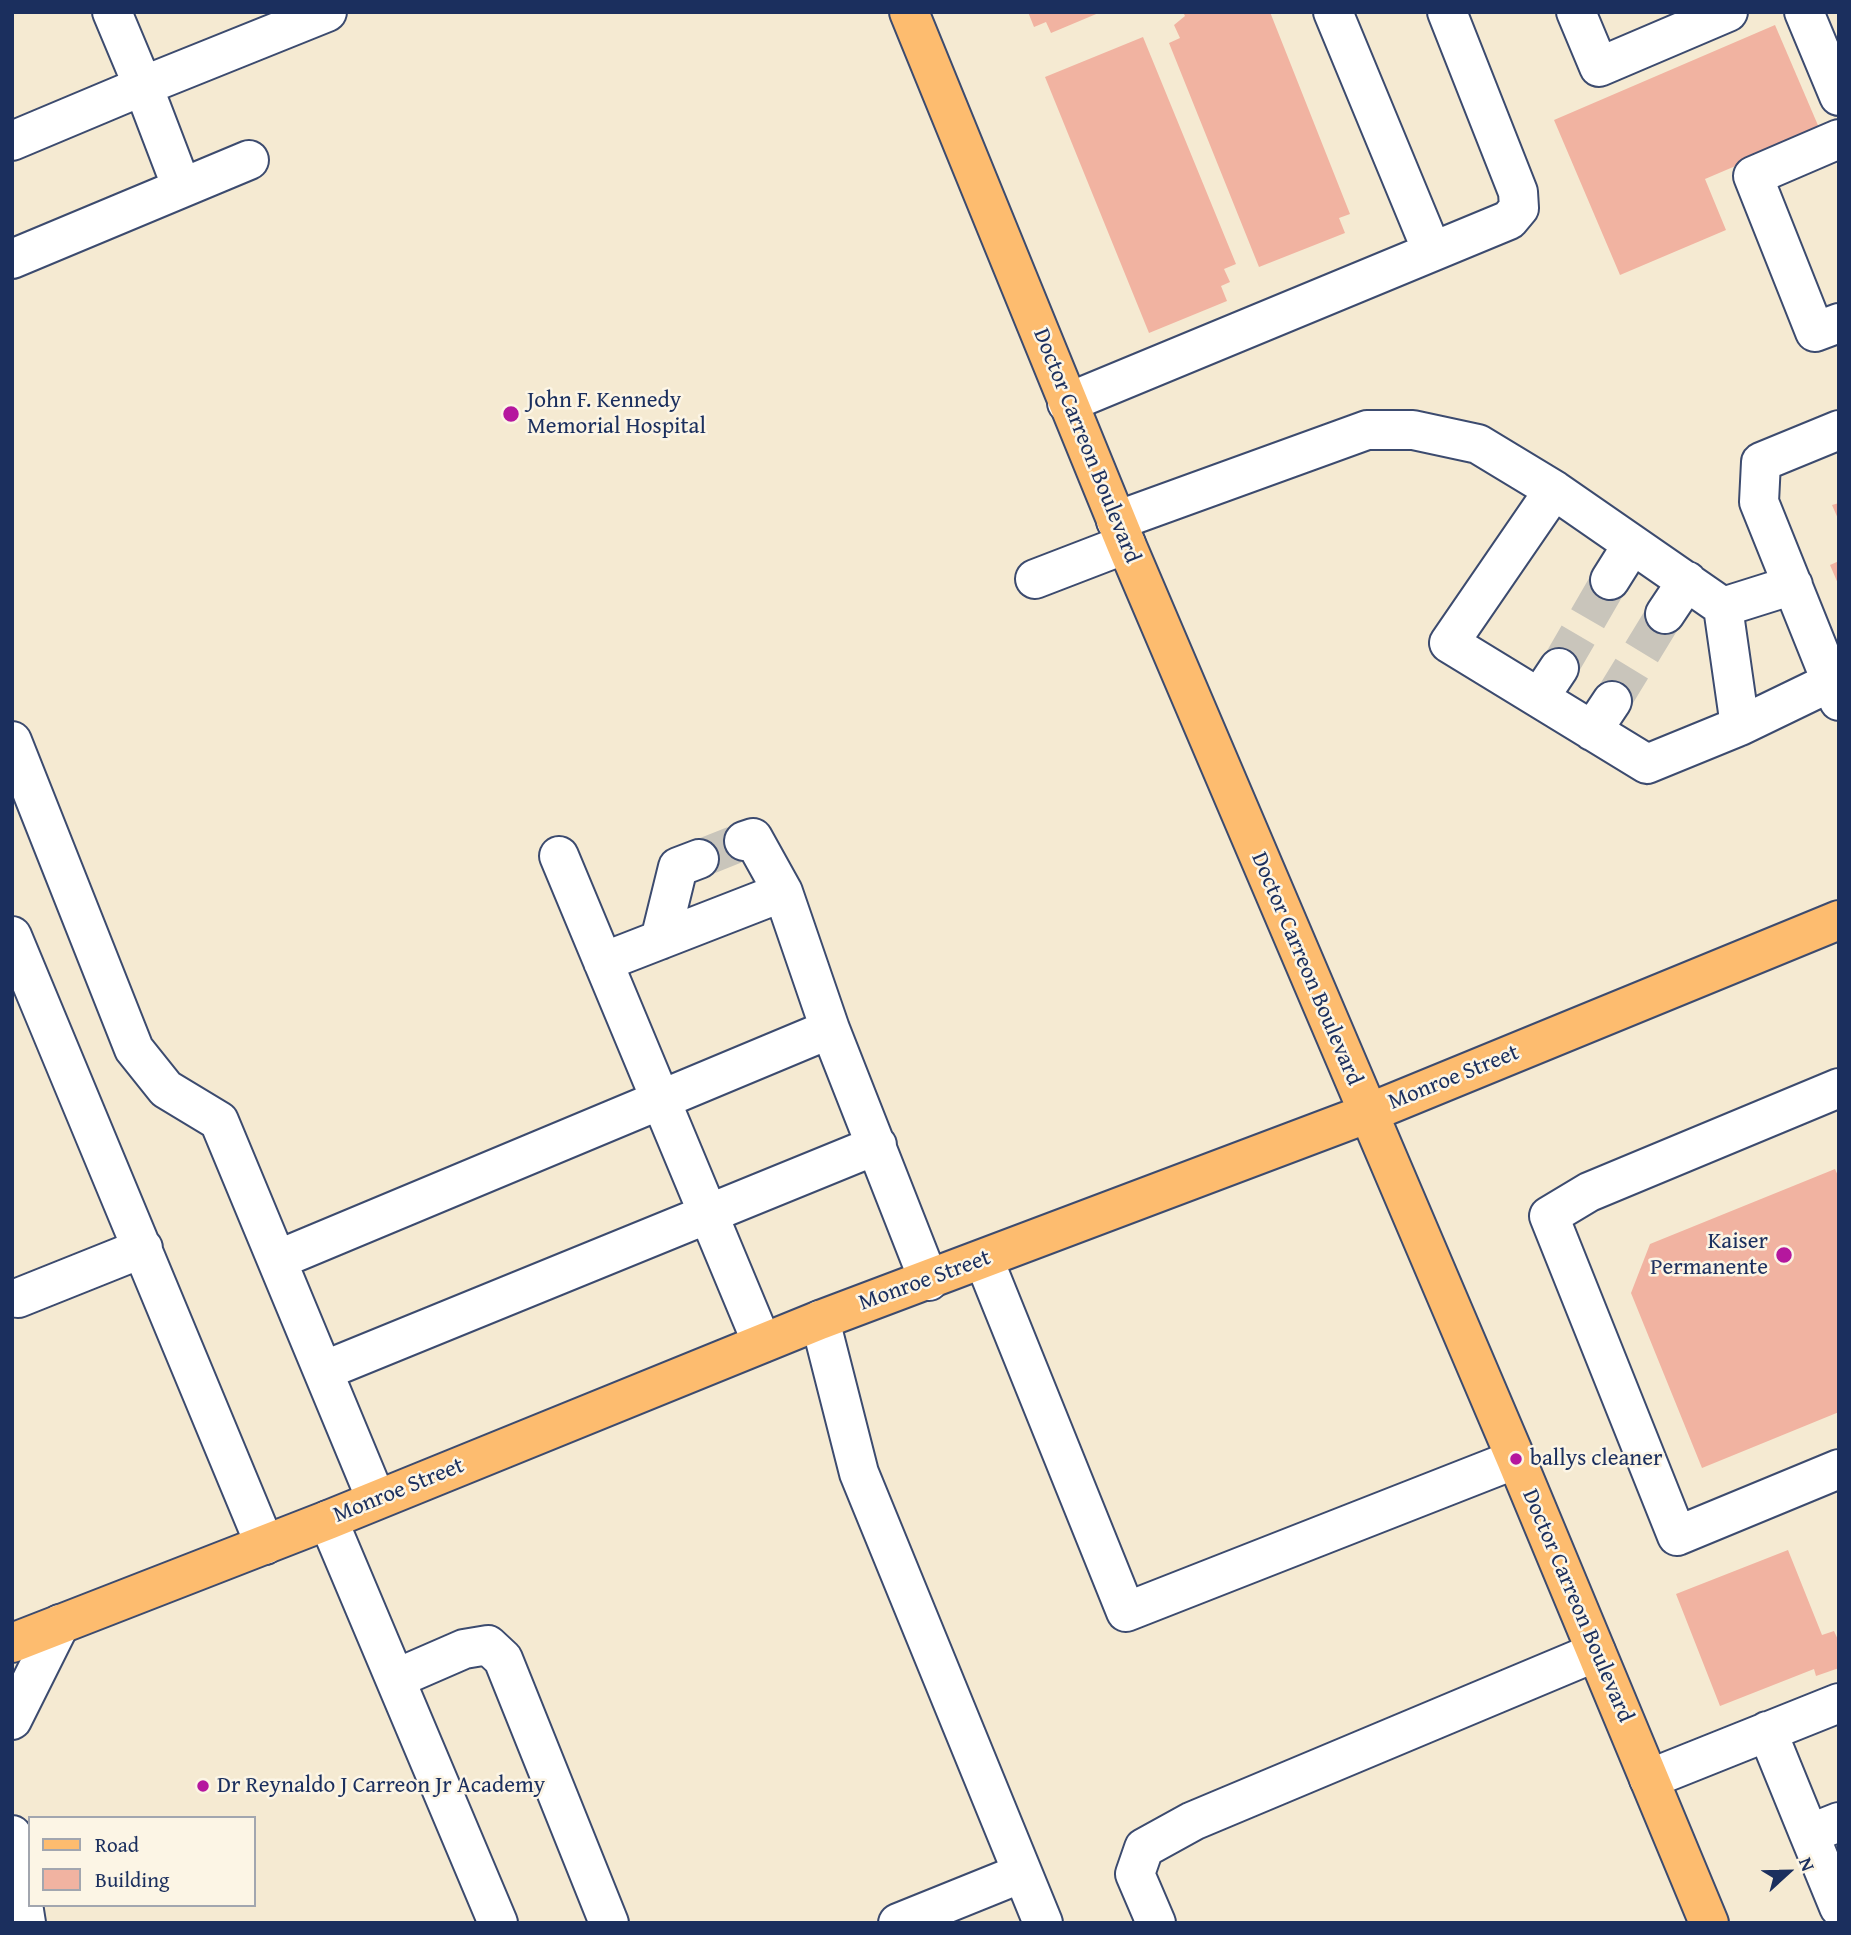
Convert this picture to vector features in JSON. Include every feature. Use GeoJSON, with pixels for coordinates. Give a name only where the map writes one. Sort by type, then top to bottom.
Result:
{"type":"FeatureCollection","features":[{"type":"Feature","properties":{"kind":"main road","name":"Doctor Carreon Boulevard"},"geometry":{"type":"LineString","coordinates":[[909,12],[1121,533],[1366,1114],[1516,1459],[1709,1923]]}},
{"type":"Feature","properties":{"kind":"main road","name":"Monroe Street"},"geometry":{"type":"LineString","coordinates":[[12,1643],[328,1520],[820,1320],[1366,1114],[1836,929]]}},
{"type":"Feature","properties":{"kind":"street"},"geometry":{"type":"LineString","coordinates":[[112,12],[182,188]]}},
{"type":"Feature","properties":{"kind":"street"},"geometry":{"type":"LineString","coordinates":[[12,141],[327,12]]}},
{"type":"Feature","properties":{"kind":"street"},"geometry":{"type":"LineString","coordinates":[[1333,12],[1432,251]]}},
{"type":"Feature","properties":{"kind":"street"},"geometry":{"type":"LineString","coordinates":[[1067,403],[1509,220],[1519,208],[1518,192],[1447,12]]}},
{"type":"Feature","properties":{"kind":"street"},"geometry":{"type":"LineString","coordinates":[[1576,12],[1599,67],[1728,12]]}},
{"type":"Feature","properties":{"kind":"street"},"geometry":{"type":"LineString","coordinates":[[1804,12],[1839,96]]}},
{"type":"Feature","properties":{"kind":"street"},"geometry":{"type":"LineString","coordinates":[[1839,139],[1753,176],[1815,332],[1839,323]]}},
{"type":"Feature","properties":{"kind":"street"},"geometry":{"type":"LineString","coordinates":[[12,259],[249,160]]}},
{"type":"Feature","properties":{"kind":"street"},"geometry":{"type":"LineString","coordinates":[[1035,579],[1121,533],[1367,430],[1413,429],[1478,444],[1554,491],[1723,607],[1740,726]]}},
{"type":"Feature","properties":{"kind":"street"},"geometry":{"type":"LineString","coordinates":[[1554,491],[1449,643],[1549,683],[1602,716],[1647,764],[1835,691],[1759,502],[1761,462],[1839,430]]}},
{"type":"Feature","properties":{"kind":"street"},"geometry":{"type":"LineString","coordinates":[[1610,580],[1632,545]]}},
{"type":"Feature","properties":{"kind":"street"},"geometry":{"type":"LineString","coordinates":[[1665,614],[1687,581]]}},
{"type":"Feature","properties":{"kind":"street"},"geometry":{"type":"LineString","coordinates":[[1723,607],[1793,585]]}},
{"type":"Feature","properties":{"kind":"street"},"geometry":{"type":"LineString","coordinates":[[12,741],[134,1049],[166,1089],[219,1121],[376,1499]]}},
{"type":"Feature","properties":{"kind":"street"},"geometry":{"type":"LineString","coordinates":[[744,841],[753,838],[783,892],[831,1029],[929,1281]]}},
{"type":"Feature","properties":{"kind":"street"},"geometry":{"type":"LineString","coordinates":[[559,856],[705,1213],[762,1343]]}},
{"type":"Feature","properties":{"kind":"street"},"geometry":{"type":"LineString","coordinates":[[660,940],[678,867],[699,859]]}},
{"type":"Feature","properties":{"kind":"street"},"geometry":{"type":"LineString","coordinates":[[603,962],[783,892]]}},
{"type":"Feature","properties":{"kind":"street"},"geometry":{"type":"LineString","coordinates":[[12,936],[265,1545]]}},
{"type":"Feature","properties":{"kind":"street"},"geometry":{"type":"LineString","coordinates":[[276,1260],[831,1029]]}},
{"type":"Feature","properties":{"kind":"street"},"geometry":{"type":"LineString","coordinates":[[1837,1469],[1677,1535],[1549,1216],[1589,1192],[1839,1088]]}},
{"type":"Feature","properties":{"kind":"street"},"geometry":{"type":"LineString","coordinates":[[323,1371],[877,1145]]}},
{"type":"Feature","properties":{"kind":"street"},"geometry":{"type":"LineString","coordinates":[[18,1298],[143,1248]]}},
{"type":"Feature","properties":{"kind":"street"},"geometry":{"type":"LineString","coordinates":[[984,1260],[1126,1612],[1516,1459]]}},
{"type":"Feature","properties":{"kind":"street"},"geometry":{"type":"LineString","coordinates":[[820,1320],[859,1473],[1043,1923]]}},
{"type":"Feature","properties":{"kind":"street"},"geometry":{"type":"LineString","coordinates":[[328,1520],[498,1923]]}},
{"type":"Feature","properties":{"kind":"street"},"geometry":{"type":"LineString","coordinates":[[12,1720],[60,1624]]}},
{"type":"Feature","properties":{"kind":"street"},"geometry":{"type":"LineString","coordinates":[[395,1679],[464,1649],[488,1645],[503,1659],[609,1923]]}},
{"type":"Feature","properties":{"kind":"street"},"geometry":{"type":"LineString","coordinates":[[1156,1923],[1135,1874],[1144,1847],[1193,1821],[1596,1652]]}},
{"type":"Feature","properties":{"kind":"street"},"geometry":{"type":"LineString","coordinates":[[1649,1779],[1839,1703]]}},
{"type":"Feature","properties":{"kind":"street"},"geometry":{"type":"LineString","coordinates":[[1767,1731],[1824,1828],[1839,1908]]}},
{"type":"Feature","properties":{"kind":"street"},"geometry":{"type":"LineString","coordinates":[[12,1835],[26,1923]]}},
{"type":"Feature","properties":{"kind":"street"},"geometry":{"type":"LineString","coordinates":[[898,1923],[1022,1872]]}},
{"type":"Feature","properties":{"kind":"building"},"geometry":{"type":"Polygon","coordinates":[[[1028,12],[1101,12],[1051,33],[1046,22],[1034,27],[1028,12]]]}},
{"type":"Feature","properties":{"kind":"building"},"geometry":{"type":"Polygon","coordinates":[[[1183,12],[1270,12],[1350,214],[1339,218],[1345,233],[1259,267],[1169,43],[1180,38],[1174,25],[1185,16],[1183,12]]]}},
{"type":"Feature","properties":{"kind":"building"},"geometry":{"type":"Polygon","coordinates":[[[1775,25],[1820,130],[1705,179],[1726,230],[1620,275],[1554,120],[1775,25]]]}},
{"type":"Feature","properties":{"kind":"building"},"geometry":{"type":"Polygon","coordinates":[[[1143,37],[1236,264],[1224,269],[1230,282],[1221,286],[1227,301],[1149,333],[1045,77],[1143,37]]]}},
{"type":"Feature","properties":{"kind":"building"},"geometry":{"type":"Polygon","coordinates":[[[1839,503],[1839,521],[1832,505],[1839,503]]]}},
{"type":"Feature","properties":{"kind":"building"},"geometry":{"type":"Polygon","coordinates":[[[1839,561],[1839,586],[1830,565],[1839,561]]]}},
{"type":"Feature","properties":{"kind":"building"},"geometry":{"type":"Polygon","coordinates":[[[1835,1169],[1839,1178],[1839,1412],[1702,1468],[1631,1293],[1650,1244],[1835,1169]]]}},
{"type":"Feature","properties":{"kind":"building"},"geometry":{"type":"Polygon","coordinates":[[[1788,1550],[1822,1635],[1834,1631],[1839,1642],[1839,1668],[1816,1676],[1814,1669],[1720,1706],[1676,1594],[1788,1550]]]}},
{"type":"Feature","properties":{"kind":"tunnel"},"geometry":{"type":"LineString","coordinates":[[1559,668],[1610,580]]}},
{"type":"Feature","properties":{"kind":"tunnel"},"geometry":{"type":"LineString","coordinates":[[1612,701],[1665,614]]}},
{"type":"Feature","properties":{"kind":"tunnel"},"geometry":{"type":"LineString","coordinates":[[699,859],[744,841]]}},
{"type":"Feature","properties":{"kind":"place","name":"John F. Kennedy Memorial Hospital"},"geometry":{"type":"Point","coordinates":[511,414]}},
{"type":"Feature","properties":{"kind":"place","name":"Kaiser Permanente"},"geometry":{"type":"Point","coordinates":[1784,1255]}},
{"type":"Feature","properties":{"kind":"place","name":"ballys cleaner"},"geometry":{"type":"Point","coordinates":[1516,1459]}},
{"type":"Feature","properties":{"kind":"place","name":"Dr Reynaldo J Carreon Jr Academy"},"geometry":{"type":"Point","coordinates":[203,1786]}}]}
